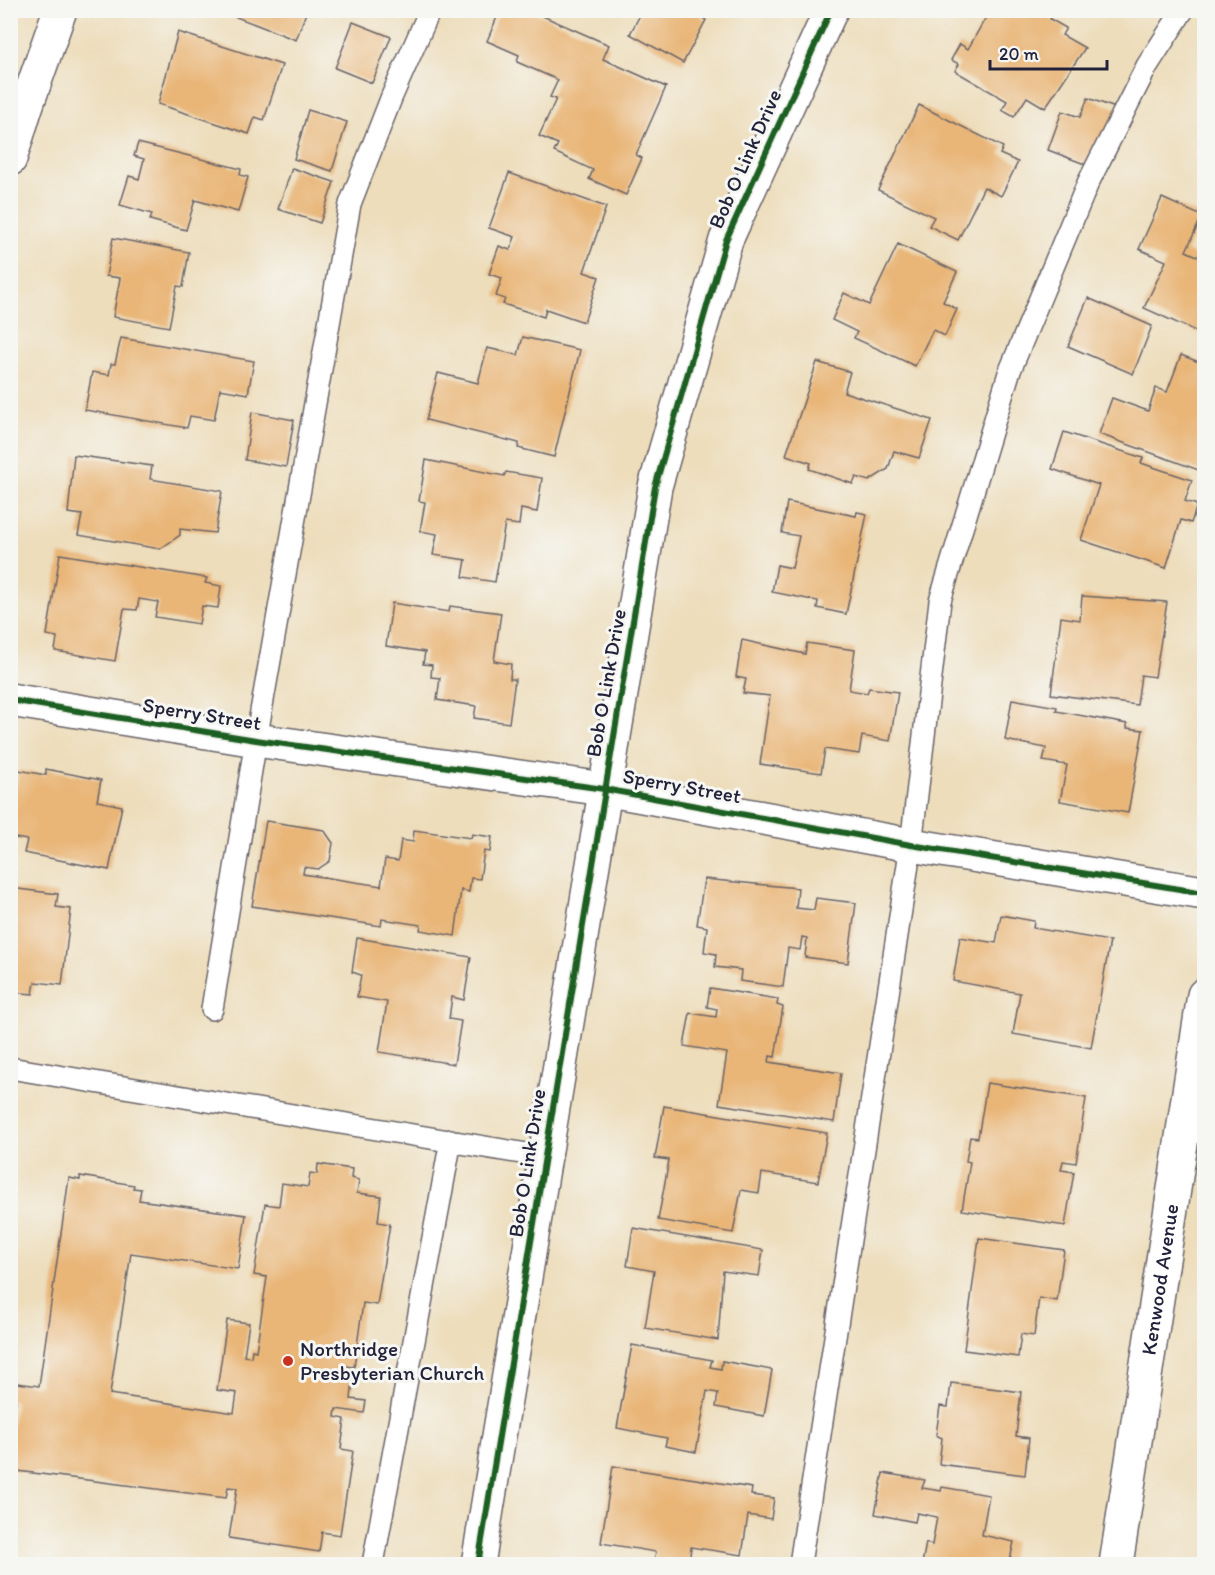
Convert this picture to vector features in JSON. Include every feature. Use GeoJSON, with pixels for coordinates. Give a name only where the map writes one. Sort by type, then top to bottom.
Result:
{"type":"FeatureCollection","features":[{"type":"Feature","properties":{"kind":"street"},"geometry":{"type":"LineString","coordinates":[[10,159],[60,10]]}},
{"type":"Feature","properties":{"kind":"street","name":"Bob O Link Drive"},"geometry":{"type":"LineString","coordinates":[[478,1564],[655,487],[722,251],[831,10]]}},
{"type":"Feature","properties":{"kind":"street","name":"Sperry Street"},"geometry":{"type":"LineString","coordinates":[[10,700],[256,740],[604,789],[911,845],[1204,893]]}},
{"type":"Feature","properties":{"kind":"street","name":"Kenwood Avenue"},"geometry":{"type":"LineString","coordinates":[[1116,1564],[1204,995]]}},
{"type":"Feature","properties":{"kind":"lane"},"geometry":{"type":"LineString","coordinates":[[212,1009],[256,740],[350,204],[392,96],[430,10]]}},
{"type":"Feature","properties":{"kind":"lane"},"geometry":{"type":"LineString","coordinates":[[800,1564],[911,845],[940,601],[1009,373],[1088,183],[1147,66],[1183,10]]}},
{"type":"Feature","properties":{"kind":"lane"},"geometry":{"type":"LineString","coordinates":[[10,1068],[545,1157]]}},
{"type":"Feature","properties":{"kind":"lane"},"geometry":{"type":"LineString","coordinates":[[373,1564],[451,1140]]}},
{"type":"Feature","properties":{"kind":"building"},"geometry":{"type":"Polygon","coordinates":[[[218,10],[307,10],[296,40],[218,10]]]}},
{"type":"Feature","properties":{"kind":"building"},"geometry":{"type":"Polygon","coordinates":[[[500,10],[529,10],[609,45],[603,59],[666,87],[636,155],[642,158],[626,195],[589,179],[593,170],[554,152],[558,144],[539,136],[556,99],[550,97],[558,80],[517,62],[519,55],[487,41],[500,10]]]}},
{"type":"Feature","properties":{"kind":"building"},"geometry":{"type":"Polygon","coordinates":[[[632,10],[704,10],[701,17],[706,20],[683,63],[630,34],[640,15],[632,10]]]}},
{"type":"Feature","properties":{"kind":"building"},"geometry":{"type":"Polygon","coordinates":[[[990,10],[1047,10],[1054,14],[1050,19],[1066,28],[1062,35],[1085,48],[1045,108],[1027,97],[1014,117],[1002,110],[1007,101],[955,71],[959,64],[951,60],[960,44],[968,49],[990,10]]]}},
{"type":"Feature","properties":{"kind":"building"},"geometry":{"type":"Polygon","coordinates":[[[353,22],[391,37],[372,83],[335,68],[353,22]]]}},
{"type":"Feature","properties":{"kind":"building"},"geometry":{"type":"Polygon","coordinates":[[[178,32],[282,65],[264,120],[255,117],[249,134],[158,104],[178,32]]]}},
{"type":"Feature","properties":{"kind":"building"},"geometry":{"type":"Polygon","coordinates":[[[1088,98],[1118,109],[1095,168],[1048,150],[1062,111],[1080,117],[1088,98]]]}},
{"type":"Feature","properties":{"kind":"building"},"geometry":{"type":"Polygon","coordinates":[[[919,105],[1003,147],[1000,154],[1018,162],[1001,196],[984,187],[958,240],[929,226],[934,217],[878,190],[919,105]]]}},
{"type":"Feature","properties":{"kind":"building"},"geometry":{"type":"Polygon","coordinates":[[[308,110],[347,122],[332,171],[294,159],[308,110]]]}},
{"type":"Feature","properties":{"kind":"building"},"geometry":{"type":"Polygon","coordinates":[[[138,143],[241,169],[240,175],[248,177],[238,212],[195,200],[186,230],[150,220],[152,214],[120,205],[129,176],[139,179],[144,159],[134,156],[138,143]]]}},
{"type":"Feature","properties":{"kind":"building"},"geometry":{"type":"Polygon","coordinates":[[[292,168],[334,182],[320,223],[278,209],[292,168]]]}},
{"type":"Feature","properties":{"kind":"building"},"geometry":{"type":"Polygon","coordinates":[[[509,173],[606,207],[584,272],[599,277],[584,322],[546,309],[544,317],[503,304],[505,299],[496,296],[502,278],[489,274],[499,246],[510,250],[515,237],[489,228],[509,173]]]}},
{"type":"Feature","properties":{"kind":"building"},"geometry":{"type":"Polygon","coordinates":[[[1162,198],[1202,216],[1186,251],[1204,259],[1204,335],[1144,308],[1166,261],[1139,249],[1162,198]]]}},
{"type":"Feature","properties":{"kind":"building"},"geometry":{"type":"Polygon","coordinates":[[[113,238],[189,252],[183,287],[177,286],[169,327],[113,317],[120,278],[106,276],[113,238]]]}},
{"type":"Feature","properties":{"kind":"building"},"geometry":{"type":"Polygon","coordinates":[[[898,244],[957,272],[943,302],[957,309],[945,336],[933,330],[915,366],[854,338],[857,332],[832,320],[844,293],[869,305],[898,244]]]}},
{"type":"Feature","properties":{"kind":"building"},"geometry":{"type":"Polygon","coordinates":[[[1088,298],[1152,326],[1133,374],[1068,346],[1088,298]]]}},
{"type":"Feature","properties":{"kind":"building"},"geometry":{"type":"Polygon","coordinates":[[[523,337],[580,350],[554,457],[518,448],[519,443],[426,420],[438,373],[478,383],[487,348],[518,355],[523,337]]]}},
{"type":"Feature","properties":{"kind":"building"},"geometry":{"type":"Polygon","coordinates":[[[121,338],[254,361],[248,394],[220,389],[214,420],[190,416],[187,428],[85,410],[92,372],[109,375],[111,364],[115,364],[121,338]]]}},
{"type":"Feature","properties":{"kind":"building"},"geometry":{"type":"Polygon","coordinates":[[[1181,355],[1204,364],[1204,472],[1099,434],[1112,398],[1148,411],[1156,388],[1167,392],[1181,355]]]}},
{"type":"Feature","properties":{"kind":"building"},"geometry":{"type":"Polygon","coordinates":[[[817,362],[850,372],[844,392],[932,420],[919,458],[894,451],[888,469],[869,481],[856,477],[853,484],[809,469],[811,463],[786,455],[817,362]]]}},
{"type":"Feature","properties":{"kind":"building"},"geometry":{"type":"Polygon","coordinates":[[[252,412],[294,420],[286,467],[245,460],[252,412]]]}},
{"type":"Feature","properties":{"kind":"building"},"geometry":{"type":"Polygon","coordinates":[[[1064,432],[1143,458],[1141,463],[1192,480],[1185,501],[1197,505],[1191,523],[1181,520],[1166,568],[1081,540],[1099,485],[1052,469],[1064,432]]]}},
{"type":"Feature","properties":{"kind":"building"},"geometry":{"type":"Polygon","coordinates":[[[74,455],[152,466],[150,479],[222,491],[215,533],[180,529],[180,535],[160,549],[78,535],[82,515],[68,513],[74,455]]]}},
{"type":"Feature","properties":{"kind":"building"},"geometry":{"type":"Polygon","coordinates":[[[426,460],[504,476],[506,472],[542,478],[537,512],[521,509],[519,525],[505,523],[495,582],[463,577],[466,560],[433,555],[437,534],[420,531],[425,502],[419,501],[426,460]]]}},
{"type":"Feature","properties":{"kind":"building"},"geometry":{"type":"Polygon","coordinates":[[[787,502],[856,516],[857,512],[867,514],[846,614],[817,608],[818,601],[772,592],[777,565],[792,568],[799,536],[782,533],[787,502]]]}},
{"type":"Feature","properties":{"kind":"building"},"geometry":{"type":"Polygon","coordinates":[[[60,554],[207,578],[205,583],[221,586],[218,608],[202,606],[199,624],[155,617],[158,602],[139,599],[137,610],[124,609],[115,661],[55,651],[57,637],[47,635],[60,554]]]}},
{"type":"Feature","properties":{"kind":"building"},"geometry":{"type":"Polygon","coordinates":[[[1082,596],[1167,602],[1155,677],[1141,675],[1137,705],[1051,694],[1061,617],[1080,620],[1082,596]]]}},
{"type":"Feature","properties":{"kind":"building"},"geometry":{"type":"Polygon","coordinates":[[[392,603],[449,612],[450,606],[501,613],[494,661],[511,664],[510,679],[515,679],[509,723],[474,718],[476,706],[437,700],[440,678],[431,677],[432,665],[423,664],[425,652],[386,646],[392,603]]]}},
{"type":"Feature","properties":{"kind":"building"},"geometry":{"type":"Polygon","coordinates":[[[742,640],[805,654],[807,643],[855,650],[849,690],[867,693],[869,688],[898,692],[890,741],[862,736],[859,754],[825,749],[821,773],[760,764],[770,696],[743,693],[746,679],[736,677],[742,640]]]}},
{"type":"Feature","properties":{"kind":"building"},"geometry":{"type":"Polygon","coordinates":[[[1012,699],[1057,707],[1056,711],[1127,724],[1127,728],[1143,730],[1128,813],[1060,801],[1067,765],[1043,761],[1046,748],[1005,740],[1012,699]]]}},
{"type":"Feature","properties":{"kind":"building"},"geometry":{"type":"Polygon","coordinates":[[[46,769],[101,780],[97,801],[122,806],[109,870],[24,853],[27,840],[10,837],[10,813],[19,770],[46,775],[46,769]]]}},
{"type":"Feature","properties":{"kind":"building"},"geometry":{"type":"Polygon","coordinates":[[[266,821],[324,830],[333,843],[330,861],[318,869],[304,867],[303,874],[381,886],[385,859],[398,861],[401,840],[413,842],[414,830],[471,838],[472,834],[492,837],[490,852],[484,851],[480,879],[471,878],[469,892],[461,890],[455,936],[420,930],[421,925],[382,919],[381,926],[252,906],[266,821]]]}},
{"type":"Feature","properties":{"kind":"building"},"geometry":{"type":"Polygon","coordinates":[[[704,879],[798,888],[796,908],[814,910],[816,898],[856,903],[848,963],[805,957],[807,938],[802,937],[800,950],[788,948],[783,987],[740,981],[741,970],[715,967],[716,954],[704,952],[707,927],[697,925],[704,879]]]}},
{"type":"Feature","properties":{"kind":"building"},"geometry":{"type":"Polygon","coordinates":[[[10,888],[58,894],[56,907],[71,909],[62,985],[35,982],[33,994],[10,992],[13,928],[10,928],[10,888]]]}},
{"type":"Feature","properties":{"kind":"building"},"geometry":{"type":"Polygon","coordinates":[[[1001,915],[1034,921],[1033,928],[1110,941],[1091,1048],[1013,1034],[1020,993],[953,981],[960,937],[996,943],[1001,915]]]}},
{"type":"Feature","properties":{"kind":"building"},"geometry":{"type":"Polygon","coordinates":[[[357,938],[471,957],[464,1000],[452,997],[449,1019],[461,1021],[454,1064],[379,1052],[387,1002],[357,997],[361,975],[352,972],[357,938]]]}},
{"type":"Feature","properties":{"kind":"building"},"geometry":{"type":"Polygon","coordinates":[[[710,988],[778,999],[777,1005],[783,1007],[775,1057],[770,1056],[769,1062],[841,1073],[834,1122],[719,1104],[727,1053],[684,1046],[690,1013],[716,1017],[717,1009],[707,1007],[710,988]]]}},
{"type":"Feature","properties":{"kind":"building"},"geometry":{"type":"Polygon","coordinates":[[[987,1083],[1086,1098],[1076,1163],[1063,1161],[1061,1170],[1074,1172],[1065,1226],[962,1210],[970,1162],[966,1161],[970,1137],[978,1138],[987,1083]]]}},
{"type":"Feature","properties":{"kind":"building"},"geometry":{"type":"Polygon","coordinates":[[[664,1106],[827,1133],[818,1182],[762,1173],[759,1193],[741,1190],[733,1233],[658,1220],[669,1160],[655,1158],[664,1106]]]}},
{"type":"Feature","properties":{"kind":"building","name":"Northridge Presbyterian Church"},"geometry":{"type":"Polygon","coordinates":[[[318,1164],[352,1169],[351,1178],[359,1180],[357,1193],[381,1196],[378,1222],[390,1224],[377,1305],[363,1303],[354,1367],[346,1366],[344,1377],[353,1379],[351,1399],[366,1401],[364,1413],[336,1409],[335,1417],[345,1419],[341,1449],[353,1451],[340,1535],[322,1532],[319,1552],[229,1538],[237,1488],[228,1487],[226,1498],[10,1470],[10,1437],[16,1401],[10,1401],[10,1382],[39,1386],[69,1178],[80,1180],[80,1176],[134,1185],[133,1188],[141,1189],[139,1200],[246,1215],[238,1269],[131,1253],[110,1394],[234,1413],[237,1393],[217,1390],[227,1320],[249,1323],[244,1356],[251,1357],[252,1350],[256,1351],[267,1277],[254,1275],[265,1204],[279,1206],[282,1183],[308,1187],[310,1173],[317,1174],[318,1164]]]}},
{"type":"Feature","properties":{"kind":"building"},"geometry":{"type":"Polygon","coordinates":[[[633,1228],[763,1250],[759,1276],[723,1271],[718,1340],[645,1328],[654,1271],[627,1266],[633,1228]]]}},
{"type":"Feature","properties":{"kind":"building"},"geometry":{"type":"Polygon","coordinates":[[[979,1238],[1064,1250],[1057,1301],[1039,1298],[1034,1336],[1021,1334],[1018,1357],[964,1350],[979,1238]]]}},
{"type":"Feature","properties":{"kind":"building"},"geometry":{"type":"Polygon","coordinates":[[[632,1345],[712,1360],[710,1367],[721,1369],[722,1361],[772,1370],[764,1416],[716,1407],[718,1393],[707,1391],[696,1452],[665,1446],[667,1438],[617,1428],[632,1345]]]}},
{"type":"Feature","properties":{"kind":"building"},"geometry":{"type":"Polygon","coordinates":[[[951,1383],[1021,1392],[1016,1436],[1029,1438],[1025,1475],[939,1464],[942,1438],[936,1435],[940,1406],[948,1407],[951,1383]]]}},
{"type":"Feature","properties":{"kind":"building"},"geometry":{"type":"Polygon","coordinates":[[[613,1466],[752,1488],[751,1495],[774,1498],[771,1519],[748,1515],[742,1555],[691,1547],[689,1564],[653,1564],[656,1552],[601,1543],[613,1466]]]}},
{"type":"Feature","properties":{"kind":"building"},"geometry":{"type":"Polygon","coordinates":[[[883,1473],[925,1480],[922,1488],[941,1491],[942,1487],[989,1495],[982,1535],[1014,1542],[1009,1564],[922,1564],[926,1543],[932,1545],[937,1517],[917,1513],[915,1522],[875,1514],[883,1473]]]}},
{"type":"Feature","properties":{"kind":"cycle path"},"geometry":{"type":"LineString","coordinates":[[478,1564],[655,487],[726,240],[831,10]]}},
{"type":"Feature","properties":{"kind":"cycle path"},"geometry":{"type":"LineString","coordinates":[[10,700],[256,740],[604,789],[911,845],[1204,893]]}},
{"type":"Feature","properties":{"kind":"place","name":"Northridge Presbyterian Church"},"geometry":{"type":"Point","coordinates":[288,1361]}}]}
